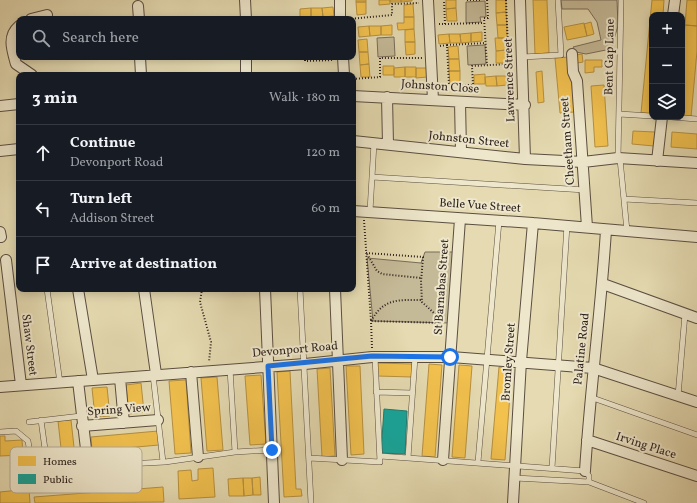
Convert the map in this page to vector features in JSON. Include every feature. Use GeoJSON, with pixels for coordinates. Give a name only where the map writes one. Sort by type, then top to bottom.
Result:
{"type":"FeatureCollection","features":[{"type":"Feature","properties":{"kind":"street"},"geometry":{"type":"LineString","coordinates":[[245,0],[246,16]]}},
{"type":"Feature","properties":{"kind":"street"},"geometry":{"type":"LineString","coordinates":[[340,0],[343,16]]}},
{"type":"Feature","properties":{"kind":"street","name":"Lawrence Street"},"geometry":{"type":"LineString","coordinates":[[520,0],[525,105],[525,159]]}},
{"type":"Feature","properties":{"kind":"street"},"geometry":{"type":"LineString","coordinates":[[673,12],[675,0]]}},
{"type":"Feature","properties":{"kind":"street"},"geometry":{"type":"LineString","coordinates":[[428,1],[432,100]]}},
{"type":"Feature","properties":{"kind":"street"},"geometry":{"type":"LineString","coordinates":[[138,6],[139,16]]}},
{"type":"Feature","properties":{"kind":"street"},"geometry":{"type":"LineString","coordinates":[[43,16],[47,15]]}},
{"type":"Feature","properties":{"kind":"street"},"geometry":{"type":"LineString","coordinates":[[16,28],[13,31],[11,45],[16,64],[28,72]]}},
{"type":"Feature","properties":{"kind":"street","name":"Cheetham Street"},"geometry":{"type":"LineString","coordinates":[[572,54],[573,72],[577,81],[587,227]]}},
{"type":"Feature","properties":{"kind":"street"},"geometry":{"type":"LineString","coordinates":[[140,60],[141,72]]}},
{"type":"Feature","properties":{"kind":"street"},"geometry":{"type":"LineString","coordinates":[[246,60],[246,72]]}},
{"type":"Feature","properties":{"kind":"street"},"geometry":{"type":"LineString","coordinates":[[343,60],[344,72]]}},
{"type":"Feature","properties":{"kind":"street","name":"Johnston Close"},"geometry":{"type":"LineString","coordinates":[[356,96],[525,105]]}},
{"type":"Feature","properties":{"kind":"street"},"geometry":{"type":"LineString","coordinates":[[387,97],[388,144]]}},
{"type":"Feature","properties":{"kind":"street"},"geometry":{"type":"LineString","coordinates":[[460,102],[460,151]]}},
{"type":"Feature","properties":{"kind":"street"},"geometry":{"type":"LineString","coordinates":[[0,106],[16,104]]}},
{"type":"Feature","properties":{"kind":"street"},"geometry":{"type":"LineString","coordinates":[[657,161],[662,120]]}},
{"type":"Feature","properties":{"kind":"street","name":"Johnston Street"},"geometry":{"type":"LineString","coordinates":[[356,141],[525,159],[583,162],[619,159],[697,163]]}},
{"type":"Feature","properties":{"kind":"street"},"geometry":{"type":"LineString","coordinates":[[0,150],[16,149]]}},
{"type":"Feature","properties":{"kind":"street","name":"Belle Vue Street"},"geometry":{"type":"LineString","coordinates":[[356,211],[567,225],[627,232],[697,237]]}},
{"type":"Feature","properties":{"kind":"street","name":"St Barnabas Street"},"geometry":{"type":"LineString","coordinates":[[443,460],[450,357],[447,323],[460,219]]}},
{"type":"Feature","properties":{"kind":"street","name":"Bromley Street"},"geometry":{"type":"LineString","coordinates":[[512,503],[516,464],[521,361],[533,223]]}},
{"type":"Feature","properties":{"kind":"street","name":"Palatine Road"},"geometry":{"type":"LineString","coordinates":[[585,471],[590,397],[603,284],[606,230]]}},
{"type":"Feature","properties":{"kind":"street","name":"Shaw Street"},"geometry":{"type":"LineString","coordinates":[[6,260],[21,385]]}},
{"type":"Feature","properties":{"kind":"street"},"geometry":{"type":"LineString","coordinates":[[603,284],[697,318]]}},
{"type":"Feature","properties":{"kind":"street"},"geometry":{"type":"LineString","coordinates":[[78,292],[93,380]]}},
{"type":"Feature","properties":{"kind":"street"},"geometry":{"type":"LineString","coordinates":[[144,292],[155,375]]}},
{"type":"Feature","properties":{"kind":"street"},"geometry":{"type":"LineString","coordinates":[[265,292],[274,503]]}},
{"type":"Feature","properties":{"kind":"street"},"geometry":{"type":"LineString","coordinates":[[335,292],[342,460]]}},
{"type":"Feature","properties":{"kind":"street","name":"Devonport Road"},"geometry":{"type":"LineString","coordinates":[[0,387],[305,364],[338,359],[373,357],[450,357],[521,361],[593,368],[697,402]]}},
{"type":"Feature","properties":{"kind":"street"},"geometry":{"type":"LineString","coordinates":[[191,372],[198,457]]}},
{"type":"Feature","properties":{"kind":"street"},"geometry":{"type":"LineString","coordinates":[[120,378],[124,423]]}},
{"type":"Feature","properties":{"kind":"street"},"geometry":{"type":"LineString","coordinates":[[78,381],[85,447]]}},
{"type":"Feature","properties":{"kind":"street","name":"Spring View"},"geometry":{"type":"LineString","coordinates":[[82,421],[124,423],[158,420]]}},
{"type":"Feature","properties":{"kind":"street","name":"Irving Place"},"geometry":{"type":"LineString","coordinates":[[587,440],[697,476]]}},
{"type":"Feature","properties":{"kind":"lane"},"geometry":{"type":"LineString","coordinates":[[522,57],[561,55],[558,0]]}},
{"type":"Feature","properties":{"kind":"lane","name":"Bent Gap Lane"},"geometry":{"type":"LineString","coordinates":[[621,0],[619,159],[627,232]]}},
{"type":"Feature","properties":{"kind":"lane"},"geometry":{"type":"LineString","coordinates":[[619,114],[649,116]]}},
{"type":"Feature","properties":{"kind":"lane"},"geometry":{"type":"LineString","coordinates":[[685,118],[697,119]]}},
{"type":"Feature","properties":{"kind":"lane"},"geometry":{"type":"LineString","coordinates":[[367,211],[372,177],[374,143]]}},
{"type":"Feature","properties":{"kind":"lane"},"geometry":{"type":"LineString","coordinates":[[372,177],[584,190]]}},
{"type":"Feature","properties":{"kind":"lane"},"geometry":{"type":"LineString","coordinates":[[624,199],[697,203]]}},
{"type":"Feature","properties":{"kind":"lane"},"geometry":{"type":"LineString","coordinates":[[478,462],[499,221]]}},
{"type":"Feature","properties":{"kind":"lane"},"geometry":{"type":"LineString","coordinates":[[552,468],[560,365],[567,225]]}},
{"type":"Feature","properties":{"kind":"lane"},"geometry":{"type":"LineString","coordinates":[[46,292],[60,383]]}},
{"type":"Feature","properties":{"kind":"lane"},"geometry":{"type":"LineString","coordinates":[[300,292],[312,503]]}},
{"type":"Feature","properties":{"kind":"lane"},"geometry":{"type":"LineString","coordinates":[[678,396],[685,314]]}},
{"type":"Feature","properties":{"kind":"lane"},"geometry":{"type":"LineString","coordinates":[[309,458],[380,462],[373,357]]}},
{"type":"Feature","properties":{"kind":"lane"},"geometry":{"type":"LineString","coordinates":[[408,458],[415,357]]}},
{"type":"Feature","properties":{"kind":"lane"},"geometry":{"type":"LineString","coordinates":[[230,369],[235,452]]}},
{"type":"Feature","properties":{"kind":"lane"},"geometry":{"type":"LineString","coordinates":[[155,375],[163,462]]}},
{"type":"Feature","properties":{"kind":"lane"},"geometry":{"type":"LineString","coordinates":[[376,392],[412,393]]}},
{"type":"Feature","properties":{"kind":"lane"},"geometry":{"type":"LineString","coordinates":[[590,397],[697,435]]}},
{"type":"Feature","properties":{"kind":"lane"},"geometry":{"type":"LineString","coordinates":[[29,422],[41,420],[82,421]]}},
{"type":"Feature","properties":{"kind":"lane"},"geometry":{"type":"LineString","coordinates":[[41,420],[45,447]]}},
{"type":"Feature","properties":{"kind":"lane"},"geometry":{"type":"LineString","coordinates":[[0,432],[16,431],[28,441],[29,447]]}},
{"type":"Feature","properties":{"kind":"lane"},"geometry":{"type":"LineString","coordinates":[[142,463],[163,462],[235,452],[272,450]]}},
{"type":"Feature","properties":{"kind":"lane"},"geometry":{"type":"LineString","coordinates":[[380,456],[516,464],[585,471],[589,476],[589,482]]}},
{"type":"Feature","properties":{"kind":"lane"},"geometry":{"type":"LineString","coordinates":[[515,478],[589,482],[644,503]]}},
{"type":"Feature","properties":{"kind":"path"},"geometry":{"type":"LineString","coordinates":[[444,0],[445,24]]}},
{"type":"Feature","properties":{"kind":"path"},"geometry":{"type":"LineString","coordinates":[[467,0],[480,0]]}},
{"type":"Feature","properties":{"kind":"path"},"geometry":{"type":"LineString","coordinates":[[487,0],[488,18],[484,18],[487,65]]}},
{"type":"Feature","properties":{"kind":"path"},"geometry":{"type":"LineString","coordinates":[[506,0],[510,105]]}},
{"type":"Feature","properties":{"kind":"path"},"geometry":{"type":"LineString","coordinates":[[356,17],[392,15],[392,4],[428,1]]}},
{"type":"Feature","properties":{"kind":"path"},"geometry":{"type":"LineString","coordinates":[[429,25],[484,23]]}},
{"type":"Feature","properties":{"kind":"path"},"geometry":{"type":"LineString","coordinates":[[430,46],[486,43]]}},
{"type":"Feature","properties":{"kind":"path"},"geometry":{"type":"LineString","coordinates":[[447,45],[449,85],[473,85],[472,66],[508,64]]}},
{"type":"Feature","properties":{"kind":"path"},"geometry":{"type":"LineString","coordinates":[[356,79],[380,77],[380,58],[431,58]]}},
{"type":"Feature","properties":{"kind":"path"},"geometry":{"type":"LineString","coordinates":[[305,60],[318,60]]}},
{"type":"Feature","properties":{"kind":"path"},"geometry":{"type":"LineString","coordinates":[[367,211],[366,253],[373,357]]}},
{"type":"Feature","properties":{"kind":"path"},"geometry":{"type":"LineString","coordinates":[[366,253],[376,271],[382,274],[421,278]]}},
{"type":"Feature","properties":{"kind":"path"},"geometry":{"type":"LineString","coordinates":[[366,253],[423,257],[421,278],[422,300],[435,314],[442,317],[447,323]]}},
{"type":"Feature","properties":{"kind":"path"},"geometry":{"type":"LineString","coordinates":[[202,292],[200,302],[211,342],[209,359],[211,371]]}},
{"type":"Feature","properties":{"kind":"path"},"geometry":{"type":"LineString","coordinates":[[371,321],[377,312],[387,303],[398,300],[422,300]]}},
{"type":"Feature","properties":{"kind":"path"},"geometry":{"type":"LineString","coordinates":[[371,321],[447,323]]}},
{"type":"Feature","properties":{"kind":"shaded area"},"geometry":{"type":"Polygon","coordinates":[[[561,0],[617,0],[618,26],[611,49],[586,54],[576,52],[573,47],[601,40],[597,22],[588,9],[562,9],[561,0]]]}},
{"type":"Feature","properties":{"kind":"shaded area"},"geometry":{"type":"Polygon","coordinates":[[[485,1],[486,17],[480,17],[481,22],[466,23],[466,2],[485,1]]]}},
{"type":"Feature","properties":{"kind":"shaded area"},"geometry":{"type":"Polygon","coordinates":[[[394,37],[395,56],[378,57],[377,38],[394,37]]]}},
{"type":"Feature","properties":{"kind":"shaded area"},"geometry":{"type":"Polygon","coordinates":[[[485,45],[486,64],[468,65],[467,46],[485,45]]]}},
{"type":"Feature","properties":{"kind":"shaded area"},"geometry":{"type":"Polygon","coordinates":[[[425,252],[453,252],[450,323],[373,321],[367,258],[421,263],[425,252]]]}},
{"type":"Feature","properties":{"kind":"building: Homes"},"geometry":{"type":"Polygon","coordinates":[[[356,0],[366,0],[366,2],[356,2],[356,0]]]}},
{"type":"Feature","properties":{"kind":"building: Homes"},"geometry":{"type":"Polygon","coordinates":[[[379,0],[390,0],[390,4],[379,5],[379,0]]]}},
{"type":"Feature","properties":{"kind":"building: Homes"},"geometry":{"type":"Polygon","coordinates":[[[390,0],[401,0],[401,2],[390,2],[390,0]]]}},
{"type":"Feature","properties":{"kind":"building: Homes"},"geometry":{"type":"Polygon","coordinates":[[[401,0],[412,0],[412,1],[401,2],[401,0]]]}},
{"type":"Feature","properties":{"kind":"building: Homes"},"geometry":{"type":"Polygon","coordinates":[[[446,0],[456,0],[456,8],[446,9],[446,0]]]}},
{"type":"Feature","properties":{"kind":"building: Homes"},"geometry":{"type":"Polygon","coordinates":[[[496,0],[506,0],[506,12],[496,13],[496,0]]]}},
{"type":"Feature","properties":{"kind":"building: Homes"},"geometry":{"type":"Polygon","coordinates":[[[533,0],[547,0],[549,53],[535,54],[533,0]]]}},
{"type":"Feature","properties":{"kind":"building: Homes"},"geometry":{"type":"Polygon","coordinates":[[[652,0],[664,0],[663,12],[651,12],[652,0]]]}},
{"type":"Feature","properties":{"kind":"building: Homes"},"geometry":{"type":"Polygon","coordinates":[[[687,0],[697,0],[697,26],[685,25],[687,0]]]}},
{"type":"Feature","properties":{"kind":"building: Homes"},"geometry":{"type":"Polygon","coordinates":[[[356,2],[366,2],[366,14],[357,15],[356,2]]]}},
{"type":"Feature","properties":{"kind":"building: Homes"},"geometry":{"type":"Polygon","coordinates":[[[413,4],[414,17],[404,17],[404,5],[413,4]]]}},
{"type":"Feature","properties":{"kind":"building: Homes"},"geometry":{"type":"Polygon","coordinates":[[[333,7],[334,16],[323,16],[322,8],[333,7]]]}},
{"type":"Feature","properties":{"kind":"building: Homes"},"geometry":{"type":"Polygon","coordinates":[[[311,8],[322,8],[323,16],[311,16],[311,8]]]}},
{"type":"Feature","properties":{"kind":"building: Homes"},"geometry":{"type":"Polygon","coordinates":[[[311,8],[311,16],[300,16],[300,9],[311,8]]]}},
{"type":"Feature","properties":{"kind":"building: Homes"},"geometry":{"type":"Polygon","coordinates":[[[456,8],[457,21],[447,21],[446,9],[456,8]]]}},
{"type":"Feature","properties":{"kind":"building: Homes"},"geometry":{"type":"Polygon","coordinates":[[[506,12],[507,25],[497,25],[496,13],[506,12]]]}},
{"type":"Feature","properties":{"kind":"building: Homes"},"geometry":{"type":"Polygon","coordinates":[[[404,17],[414,17],[414,29],[398,30],[397,23],[404,23],[404,17]]]}},
{"type":"Feature","properties":{"kind":"building: Homes"},"geometry":{"type":"Polygon","coordinates":[[[591,22],[594,34],[587,36],[584,24],[591,22]]]}},
{"type":"Feature","properties":{"kind":"building: Homes"},"geometry":{"type":"Polygon","coordinates":[[[584,23],[587,36],[567,40],[564,27],[584,23]]]}},
{"type":"Feature","properties":{"kind":"building: Homes"},"geometry":{"type":"Polygon","coordinates":[[[392,25],[392,35],[381,35],[381,26],[392,25]]]}},
{"type":"Feature","properties":{"kind":"building: Homes"},"geometry":{"type":"Polygon","coordinates":[[[497,25],[507,25],[507,38],[498,38],[497,25]]]}},
{"type":"Feature","properties":{"kind":"building: Homes"},"geometry":{"type":"Polygon","coordinates":[[[685,25],[697,26],[697,51],[691,117],[685,116],[685,25]]]}},
{"type":"Feature","properties":{"kind":"building: Homes"},"geometry":{"type":"Polygon","coordinates":[[[369,26],[370,36],[359,37],[358,27],[369,26]]]}},
{"type":"Feature","properties":{"kind":"building: Homes"},"geometry":{"type":"Polygon","coordinates":[[[369,26],[381,26],[381,35],[370,36],[369,26]]]}},
{"type":"Feature","properties":{"kind":"building: Homes"},"geometry":{"type":"Polygon","coordinates":[[[414,29],[415,42],[405,42],[405,30],[414,29]]]}},
{"type":"Feature","properties":{"kind":"building: Homes"},"geometry":{"type":"Polygon","coordinates":[[[649,31],[649,114],[641,113],[649,31]]]}},
{"type":"Feature","properties":{"kind":"building: Homes"},"geometry":{"type":"Polygon","coordinates":[[[482,32],[482,41],[471,42],[471,33],[482,32]]]}},
{"type":"Feature","properties":{"kind":"building: Homes"},"geometry":{"type":"Polygon","coordinates":[[[471,33],[471,42],[461,43],[460,34],[471,33]]]}},
{"type":"Feature","properties":{"kind":"building: Homes"},"geometry":{"type":"Polygon","coordinates":[[[449,34],[450,43],[439,44],[438,35],[449,34]]]}},
{"type":"Feature","properties":{"kind":"building: Homes"},"geometry":{"type":"Polygon","coordinates":[[[449,34],[460,34],[461,43],[450,43],[449,34]]]}},
{"type":"Feature","properties":{"kind":"building: Homes"},"geometry":{"type":"Polygon","coordinates":[[[495,38],[505,38],[506,50],[496,51],[495,38]]]}},
{"type":"Feature","properties":{"kind":"building: Homes"},"geometry":{"type":"Polygon","coordinates":[[[367,39],[368,52],[359,52],[358,40],[367,39]]]}},
{"type":"Feature","properties":{"kind":"building: Homes"},"geometry":{"type":"Polygon","coordinates":[[[405,42],[415,42],[415,54],[406,55],[405,42]]]}},
{"type":"Feature","properties":{"kind":"building: Homes"},"geometry":{"type":"Polygon","coordinates":[[[458,46],[459,59],[449,59],[448,47],[458,46]]]}},
{"type":"Feature","properties":{"kind":"building: Homes"},"geometry":{"type":"Polygon","coordinates":[[[506,50],[506,63],[496,63],[496,51],[506,50]]]}},
{"type":"Feature","properties":{"kind":"building: Homes"},"geometry":{"type":"Polygon","coordinates":[[[359,52],[368,52],[369,64],[360,65],[359,52]]]}},
{"type":"Feature","properties":{"kind":"building: Homes"},"geometry":{"type":"Polygon","coordinates":[[[582,54],[583,62],[577,63],[576,55],[582,54]]]}},
{"type":"Feature","properties":{"kind":"building: Homes"},"geometry":{"type":"Polygon","coordinates":[[[570,57],[574,112],[560,113],[555,58],[570,57]]]}},
{"type":"Feature","properties":{"kind":"building: Homes"},"geometry":{"type":"Polygon","coordinates":[[[449,59],[459,59],[460,71],[449,71],[449,59]]]}},
{"type":"Feature","properties":{"kind":"building: Homes"},"geometry":{"type":"Polygon","coordinates":[[[585,60],[602,60],[602,67],[594,67],[594,72],[585,73],[585,60]]]}},
{"type":"Feature","properties":{"kind":"building: Homes"},"geometry":{"type":"Polygon","coordinates":[[[369,64],[370,77],[361,77],[360,65],[369,64]]]}},
{"type":"Feature","properties":{"kind":"building: Homes"},"geometry":{"type":"Polygon","coordinates":[[[383,66],[394,66],[394,75],[383,75],[383,66]]]}},
{"type":"Feature","properties":{"kind":"building: Homes"},"geometry":{"type":"Polygon","coordinates":[[[405,67],[405,77],[394,77],[394,68],[405,67]]]}},
{"type":"Feature","properties":{"kind":"building: Homes"},"geometry":{"type":"Polygon","coordinates":[[[405,67],[416,67],[416,77],[405,77],[405,67]]]}},
{"type":"Feature","properties":{"kind":"building: Homes"},"geometry":{"type":"Polygon","coordinates":[[[416,68],[427,68],[427,77],[416,78],[416,68]]]}},
{"type":"Feature","properties":{"kind":"building: Homes"},"geometry":{"type":"Polygon","coordinates":[[[449,71],[460,71],[460,83],[450,84],[449,71]]]}},
{"type":"Feature","properties":{"kind":"building: Homes"},"geometry":{"type":"Polygon","coordinates":[[[542,71],[544,102],[538,103],[536,72],[542,71]]]}},
{"type":"Feature","properties":{"kind":"building: Homes"},"geometry":{"type":"Polygon","coordinates":[[[485,74],[485,84],[474,84],[474,75],[485,74]]]}},
{"type":"Feature","properties":{"kind":"building: Homes"},"geometry":{"type":"Polygon","coordinates":[[[496,76],[507,76],[507,85],[497,86],[496,76]]]}},
{"type":"Feature","properties":{"kind":"building: Homes"},"geometry":{"type":"Polygon","coordinates":[[[496,76],[497,86],[486,86],[485,77],[496,76]]]}},
{"type":"Feature","properties":{"kind":"building: Homes"},"geometry":{"type":"Polygon","coordinates":[[[604,85],[608,146],[595,147],[591,86],[604,85]]]}},
{"type":"Feature","properties":{"kind":"building: Homes"},"geometry":{"type":"Polygon","coordinates":[[[633,131],[655,132],[654,146],[632,144],[633,131]]]}},
{"type":"Feature","properties":{"kind":"building: Homes"},"geometry":{"type":"Polygon","coordinates":[[[672,132],[697,134],[697,149],[671,147],[672,132]]]}},
{"type":"Feature","properties":{"kind":"building: Homes"},"geometry":{"type":"Polygon","coordinates":[[[377,363],[412,364],[412,377],[377,376],[377,363]]]}},
{"type":"Feature","properties":{"kind":"building: Homes"},"geometry":{"type":"Polygon","coordinates":[[[429,364],[442,365],[435,457],[422,456],[429,364]]]}},
{"type":"Feature","properties":{"kind":"building: Homes"},"geometry":{"type":"Polygon","coordinates":[[[459,365],[472,366],[465,458],[452,457],[459,365]]]}},
{"type":"Feature","properties":{"kind":"building: Homes"},"geometry":{"type":"Polygon","coordinates":[[[346,366],[360,366],[364,454],[351,455],[346,366]]]}},
{"type":"Feature","properties":{"kind":"building: Homes"},"geometry":{"type":"Polygon","coordinates":[[[499,367],[512,368],[505,460],[491,459],[499,367]]]}},
{"type":"Feature","properties":{"kind":"building: Homes"},"geometry":{"type":"Polygon","coordinates":[[[330,368],[335,456],[322,457],[317,369],[330,368]]]}},
{"type":"Feature","properties":{"kind":"building: Homes"},"geometry":{"type":"Polygon","coordinates":[[[290,371],[296,489],[301,489],[302,496],[284,497],[277,372],[290,371]]]}},
{"type":"Feature","properties":{"kind":"building: Homes"},"geometry":{"type":"Polygon","coordinates":[[[261,375],[266,444],[250,445],[245,376],[261,375]]]}},
{"type":"Feature","properties":{"kind":"building: Homes"},"geometry":{"type":"Polygon","coordinates":[[[217,377],[223,450],[207,451],[201,378],[217,377]]]}},
{"type":"Feature","properties":{"kind":"building: Homes"},"geometry":{"type":"Polygon","coordinates":[[[186,380],[191,453],[175,454],[169,381],[186,380]]]}},
{"type":"Feature","properties":{"kind":"building: Homes"},"geometry":{"type":"Polygon","coordinates":[[[141,383],[144,412],[129,414],[126,385],[141,383]]]}},
{"type":"Feature","properties":{"kind":"building: Homes"},"geometry":{"type":"Polygon","coordinates":[[[107,387],[110,416],[95,417],[92,388],[107,387]]]}},
{"type":"Feature","properties":{"kind":"building: Homes"},"geometry":{"type":"Polygon","coordinates":[[[71,420],[74,447],[61,447],[58,421],[71,420]]]}},
{"type":"Feature","properties":{"kind":"building: Homes"},"geometry":{"type":"Polygon","coordinates":[[[158,431],[159,445],[137,447],[92,447],[91,437],[158,431]]]}},
{"type":"Feature","properties":{"kind":"building: Homes"},"geometry":{"type":"Polygon","coordinates":[[[0,436],[5,436],[5,441],[22,440],[22,447],[10,447],[10,456],[0,456],[0,436]]]}},
{"type":"Feature","properties":{"kind":"building: Homes"},"geometry":{"type":"Polygon","coordinates":[[[213,468],[215,497],[179,499],[178,471],[191,470],[192,481],[198,480],[198,469],[213,468]]]}},
{"type":"Feature","properties":{"kind":"building: Homes"},"geometry":{"type":"Polygon","coordinates":[[[260,477],[261,495],[253,495],[252,478],[260,477]]]}},
{"type":"Feature","properties":{"kind":"building: Homes"},"geometry":{"type":"Polygon","coordinates":[[[243,478],[244,496],[229,496],[228,479],[243,478]]]}},
{"type":"Feature","properties":{"kind":"building: Homes"},"geometry":{"type":"Polygon","coordinates":[[[243,478],[252,478],[253,495],[244,496],[243,478]]]}},
{"type":"Feature","properties":{"kind":"building: Homes"},"geometry":{"type":"Polygon","coordinates":[[[163,487],[164,502],[35,503],[34,497],[86,493],[142,493],[142,489],[163,487]]]}},
{"type":"Feature","properties":{"kind":"building: Homes"},"geometry":{"type":"Polygon","coordinates":[[[10,491],[10,493],[29,493],[30,503],[0,503],[0,492],[10,491]]]}},
{"type":"Feature","properties":{"kind":"building: Public"},"geometry":{"type":"Polygon","coordinates":[[[384,409],[407,411],[405,454],[381,453],[384,409]]]}},
{"type":"Feature","properties":{"kind":"route"},"geometry":{"type":"LineString","coordinates":[[272,450],[268,366],[305,364],[344,358],[372,356],[450,357]]}}]}
